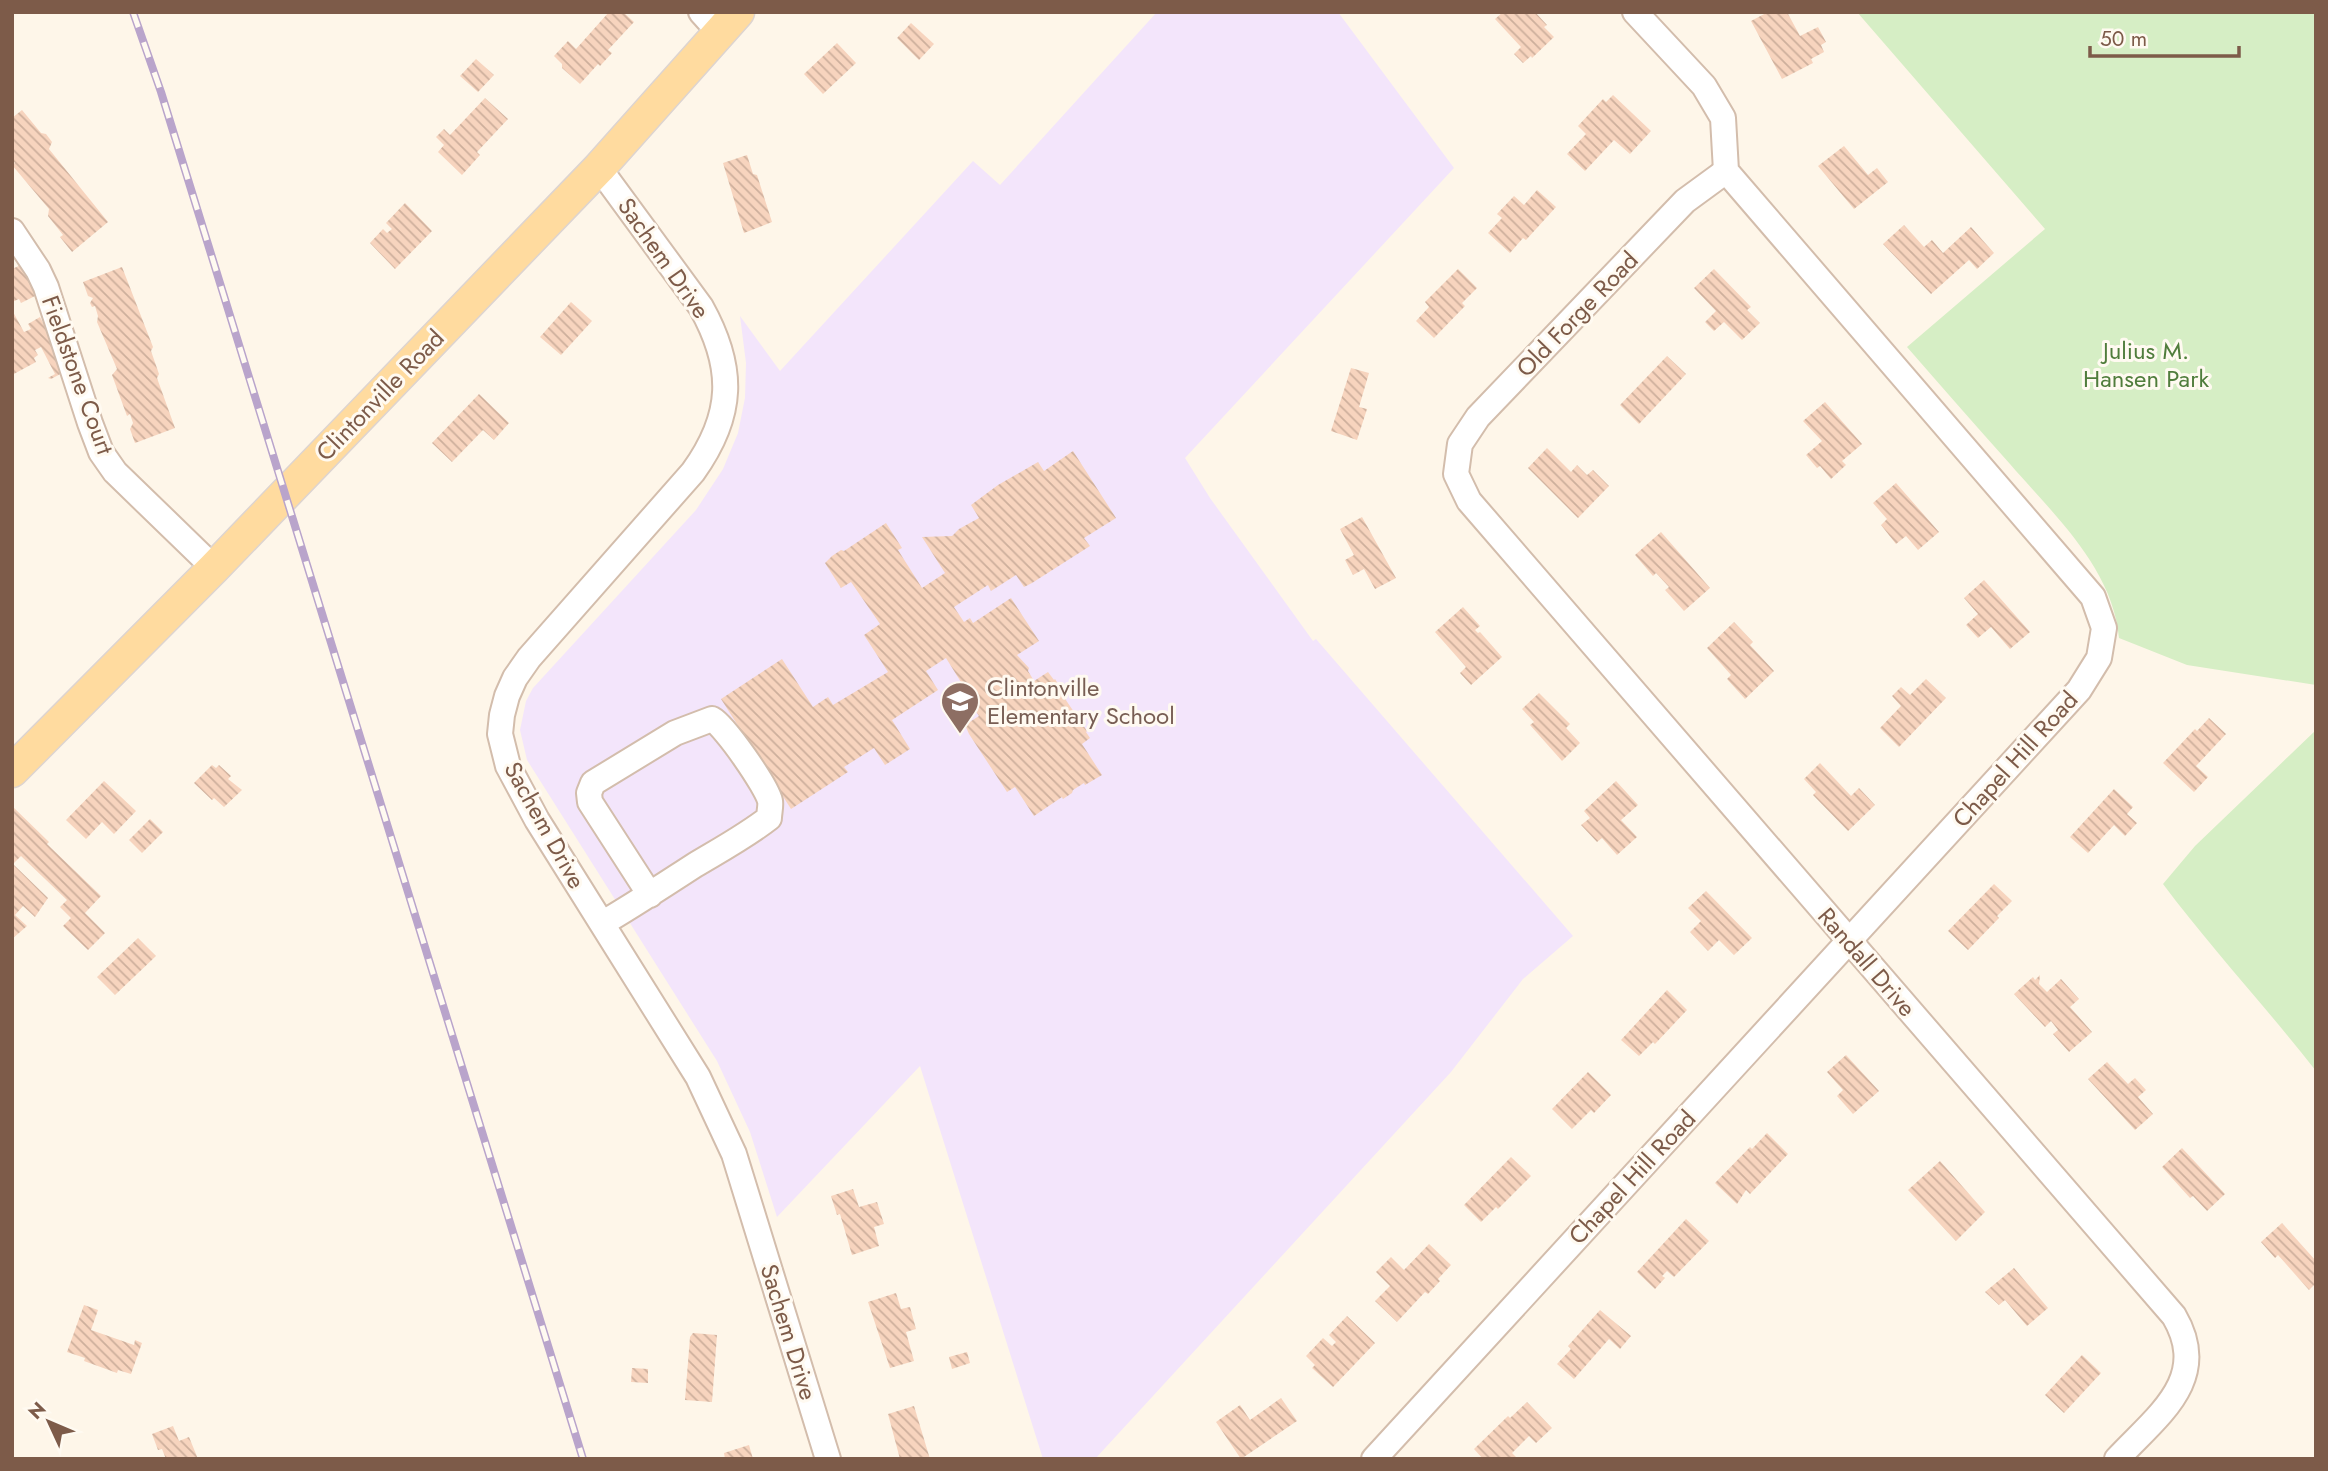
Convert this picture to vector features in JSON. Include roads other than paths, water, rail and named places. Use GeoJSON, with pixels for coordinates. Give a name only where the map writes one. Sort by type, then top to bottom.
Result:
{"type":"FeatureCollection","features":[{"type":"Feature","properties":{"kind":"main road","name":"Clintonville Road"},"geometry":{"type":"LineString","coordinates":[[12,771],[214,568],[599,168],[720,19]]}},
{"type":"Feature","properties":{"kind":"street"},"geometry":{"type":"LineString","coordinates":[[1635,12],[1704,86],[1723,118],[1726,171]]}},
{"type":"Feature","properties":{"kind":"street","name":"Sachem Drive"},"geometry":{"type":"LineString","coordinates":[[599,168],[701,307],[715,331],[726,381],[717,432],[702,460],[529,658],[515,678],[502,715],[500,734],[508,766],[537,820],[698,1077],[718,1116],[734,1154],[828,1459]]}},
{"type":"Feature","properties":{"kind":"street","name":"Old Forge Road"},"geometry":{"type":"LineString","coordinates":[[1456,474],[1460,444],[1478,417],[1685,201],[1726,171]]}},
{"type":"Feature","properties":{"kind":"street","name":"Chapel Hill Road"},"geometry":{"type":"LineString","coordinates":[[1374,1459],[2079,690],[2099,658],[2104,628],[2093,597],[1726,171]]}},
{"type":"Feature","properties":{"kind":"street","name":"Fieldstone Court"},"geometry":{"type":"LineString","coordinates":[[12,231],[46,287],[89,423],[101,452],[115,472],[214,568]]}},
{"type":"Feature","properties":{"kind":"street","name":"Randall Drive"},"geometry":{"type":"LineString","coordinates":[[1456,474],[1469,501],[2174,1316],[2184,1333],[2188,1363],[2178,1390],[2117,1459]]}},
{"type":"Feature","properties":{"kind":"street"},"geometry":{"type":"LineString","coordinates":[[603,923],[650,895],[742,837],[769,818],[770,800],[737,746],[720,723],[712,719],[675,733],[593,783],[589,793],[590,802],[650,895]]}},
{"type":"Feature","properties":{"kind":"railway"},"geometry":{"type":"LineString","coordinates":[[133,12],[161,92],[583,1459]]}},
{"type":"Feature","properties":{"kind":"place","name":"Clintonville Elementary School"},"geometry":{"type":"Point","coordinates":[960,735]}},
{"type":"Feature","properties":{"kind":"park label","name":"Julius M. Hansen Park"},"geometry":{"type":"Point","coordinates":[2146,364]}}]}
